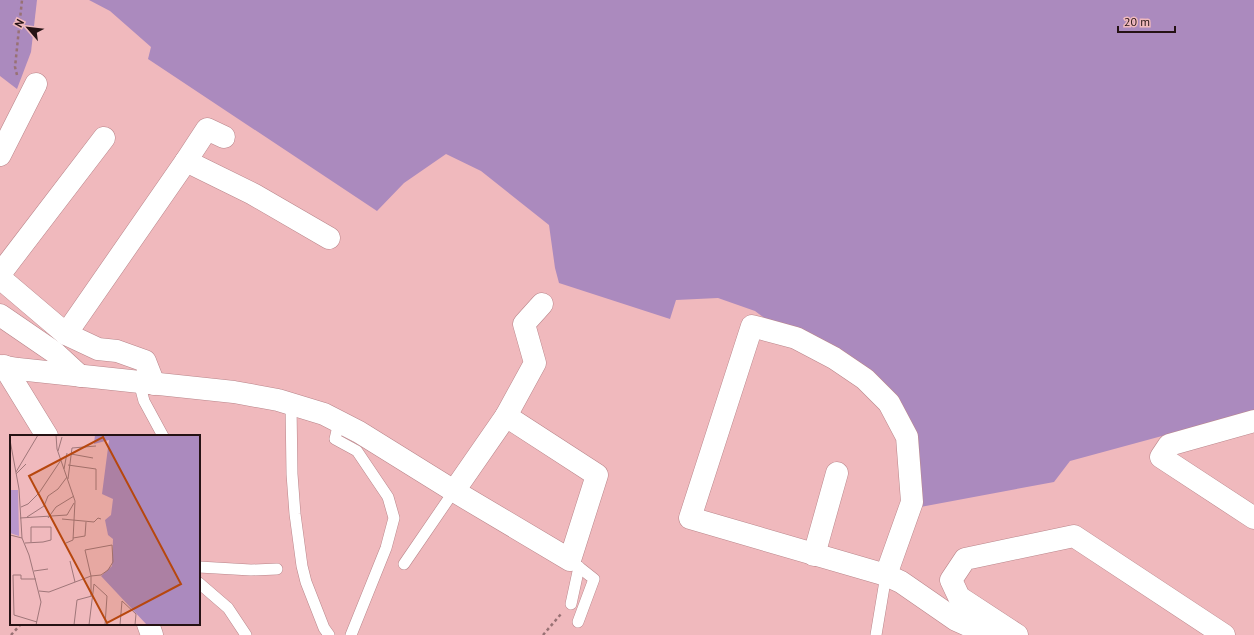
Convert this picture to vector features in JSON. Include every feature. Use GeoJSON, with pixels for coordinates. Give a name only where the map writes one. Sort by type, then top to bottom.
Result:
{"type":"FeatureCollection","features":[{"type":"Feature","properties":{"kind":"street"},"geometry":{"type":"LineString","coordinates":[[0,155],[34,89]]}},
{"type":"Feature","properties":{"kind":"street"},"geometry":{"type":"LineString","coordinates":[[66,334],[207,129],[224,137]]}},
{"type":"Feature","properties":{"kind":"street"},"geometry":{"type":"LineString","coordinates":[[0,274],[104,138]]}},
{"type":"Feature","properties":{"kind":"street"},"geometry":{"type":"LineString","coordinates":[[186,161],[253,194],[329,238]]}},
{"type":"Feature","properties":{"kind":"street"},"geometry":{"type":"LineString","coordinates":[[0,278],[66,334],[98,349],[117,351],[144,361],[146,383]]}},
{"type":"Feature","properties":{"kind":"street"},"geometry":{"type":"LineString","coordinates":[[454,491],[506,416],[535,363],[524,324],[542,304]]}},
{"type":"Feature","properties":{"kind":"street"},"geometry":{"type":"LineString","coordinates":[[0,315],[54,352],[80,376]]}},
{"type":"Feature","properties":{"kind":"street"},"geometry":{"type":"LineString","coordinates":[[886,575],[912,502],[907,437],[889,403],[865,379],[834,358],[796,338],[752,326],[690,518],[886,575],[901,582],[956,620],[990,635]]}},
{"type":"Feature","properties":{"kind":"street"},"geometry":{"type":"LineString","coordinates":[[2,366],[80,376],[234,392],[278,400],[324,414],[359,432],[574,564],[597,475],[506,416]]}},
{"type":"Feature","properties":{"kind":"street"},"geometry":{"type":"LineString","coordinates":[[2,366],[46,435]]}},
{"type":"Feature","properties":{"kind":"street"},"geometry":{"type":"LineString","coordinates":[[1254,421],[1169,445],[1161,457],[1254,518]]}},
{"type":"Feature","properties":{"kind":"street"},"geometry":{"type":"LineString","coordinates":[[814,555],[837,473]]}},
{"type":"Feature","properties":{"kind":"street"},"geometry":{"type":"LineString","coordinates":[[1017,635],[959,597],[950,580],[965,559],[1074,536],[1224,635]]}},
{"type":"Feature","properties":{"kind":"street"},"geometry":{"type":"LineString","coordinates":[[148,625],[152,635]]}},
{"type":"Feature","properties":{"kind":"lane"},"geometry":{"type":"LineString","coordinates":[[146,383],[144,401],[162,435]]}},
{"type":"Feature","properties":{"kind":"lane"},"geometry":{"type":"LineString","coordinates":[[291,404],[292,474],[295,514],[302,566],[306,582],[324,628],[330,635]]}},
{"type":"Feature","properties":{"kind":"lane"},"geometry":{"type":"LineString","coordinates":[[339,422],[335,439],[357,451],[388,497],[394,518],[386,548],[351,635]]}},
{"type":"Feature","properties":{"kind":"lane"},"geometry":{"type":"LineString","coordinates":[[404,564],[454,491]]}},
{"type":"Feature","properties":{"kind":"lane"},"geometry":{"type":"LineString","coordinates":[[571,604],[574,564]]}},
{"type":"Feature","properties":{"kind":"lane"},"geometry":{"type":"LineString","coordinates":[[574,564],[594,579],[578,622]]}},
{"type":"Feature","properties":{"kind":"lane"},"geometry":{"type":"LineString","coordinates":[[200,567],[251,570],[277,569]]}},
{"type":"Feature","properties":{"kind":"lane"},"geometry":{"type":"LineString","coordinates":[[876,635],[886,575]]}},
{"type":"Feature","properties":{"kind":"lane"},"geometry":{"type":"LineString","coordinates":[[200,584],[228,608],[246,635]]}},
{"type":"Feature","properties":{"kind":"path"},"geometry":{"type":"LineString","coordinates":[[22,0],[15,67],[18,78],[25,88],[34,89]]}},
{"type":"Feature","properties":{"kind":"path"},"geometry":{"type":"LineString","coordinates":[[544,635],[571,604]]}},
{"type":"Feature","properties":{"kind":"path"},"geometry":{"type":"LineString","coordinates":[[12,635],[20,625]]}},
{"type":"Feature","properties":{"kind":"shaded area"},"geometry":{"type":"Polygon","coordinates":[[[0,0],[37,0],[31,52],[17,89],[0,76],[0,0]]]}},
{"type":"Feature","properties":{"kind":"shaded area"},"geometry":{"type":"Polygon","coordinates":[[[89,0],[1254,0],[1254,411],[1070,461],[1054,482],[915,508],[891,400],[774,325],[755,311],[718,298],[676,300],[670,319],[559,283],[555,268],[549,225],[481,171],[446,154],[404,183],[377,211],[148,59],[151,47],[110,11],[89,0]]]}}]}
